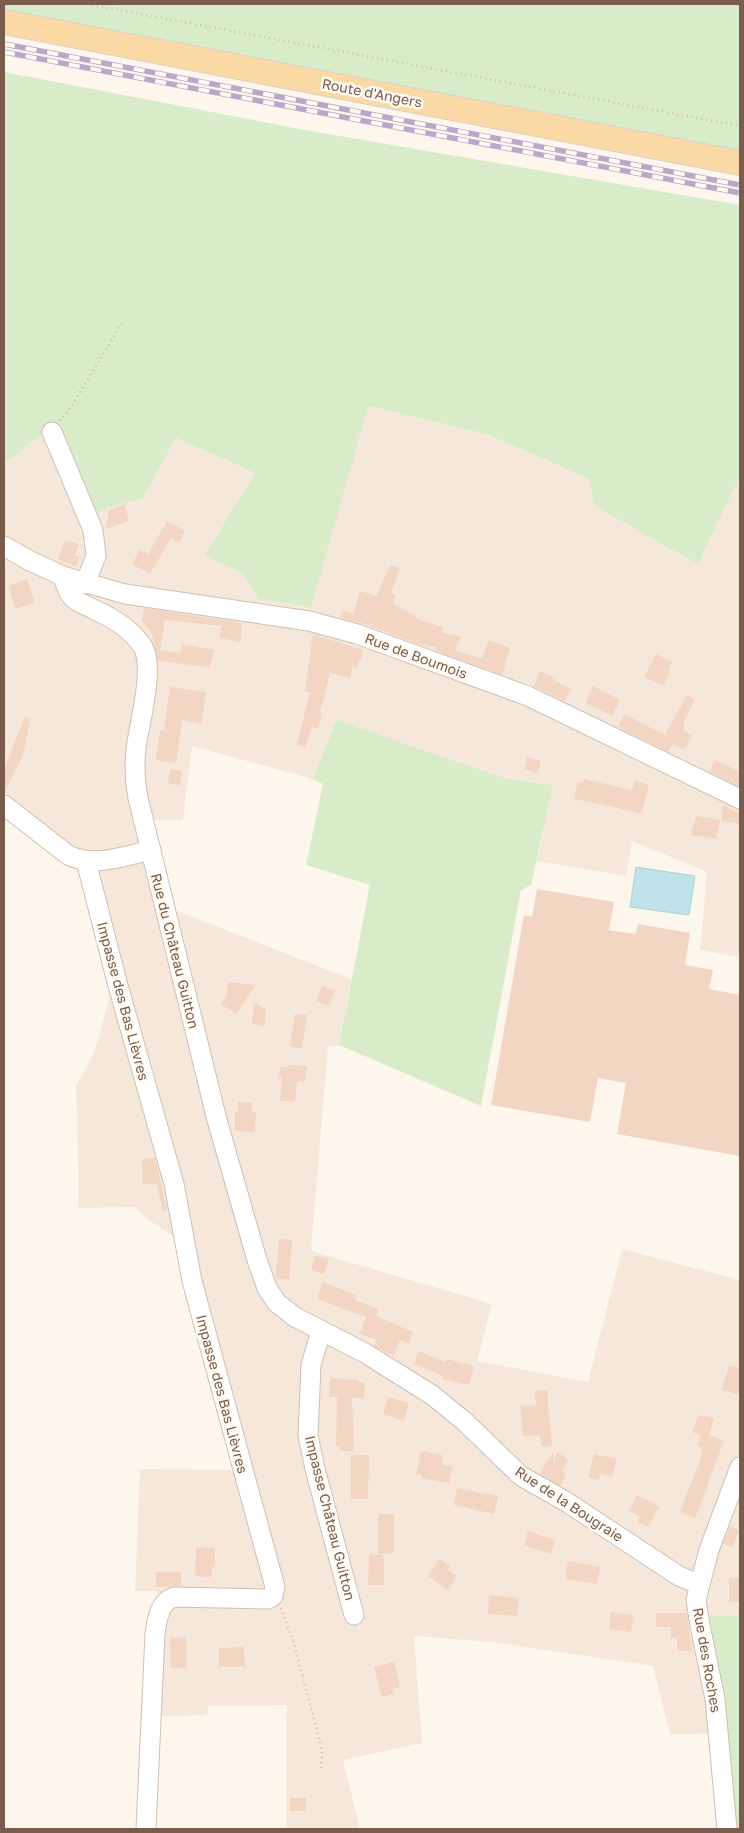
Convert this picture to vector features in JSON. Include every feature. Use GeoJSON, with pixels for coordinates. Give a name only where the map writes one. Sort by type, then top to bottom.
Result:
{"type":"FeatureCollection","features":[{"type":"Feature","properties":{"kind":"main road","name":"Route d'Angers"},"geometry":{"type":"LineString","coordinates":[[4,22],[740,163]]}},
{"type":"Feature","properties":{"kind":"street"},"geometry":{"type":"LineString","coordinates":[[52,432],[93,530],[96,556],[73,580]]}},
{"type":"Feature","properties":{"kind":"street","name":"Rue de Boumois"},"geometry":{"type":"LineString","coordinates":[[4,546],[37,564],[73,580],[124,594],[309,620],[357,634],[528,696],[740,799]]}},
{"type":"Feature","properties":{"kind":"street","name":"Rue du Château Guitton"},"geometry":{"type":"LineString","coordinates":[[73,580],[66,586],[72,597],[109,616],[132,634],[144,649],[147,663],[147,678],[136,750],[135,778],[138,798],[217,1120],[254,1250],[267,1288],[277,1303],[295,1317],[321,1331]]}},
{"type":"Feature","properties":{"kind":"street"},"geometry":{"type":"LineString","coordinates":[[4,805],[68,855],[86,861],[96,862],[151,850]]}},
{"type":"Feature","properties":{"kind":"street","name":"Impasse des Bas Lièvres"},"geometry":{"type":"LineString","coordinates":[[86,861],[117,982],[174,1184],[192,1281],[273,1578],[275,1591],[273,1596]]}},
{"type":"Feature","properties":{"kind":"street","name":"Rue de la Bougraie"},"geometry":{"type":"LineString","coordinates":[[321,1331],[365,1353],[432,1396],[464,1421],[521,1476],[565,1501],[679,1576],[700,1584]]}},
{"type":"Feature","properties":{"kind":"street","name":"Impasse Château Guitton"},"geometry":{"type":"LineString","coordinates":[[321,1331],[311,1365],[308,1435],[315,1469],[354,1615]]}},
{"type":"Feature","properties":{"kind":"street","name":"Rue des Roches"},"geometry":{"type":"LineString","coordinates":[[727,1829],[715,1699],[696,1600],[710,1550],[740,1467]]}},
{"type":"Feature","properties":{"kind":"street"},"geometry":{"type":"LineString","coordinates":[[146,1829],[155,1634],[160,1609],[169,1599],[174,1597],[268,1600],[273,1596]]}},
{"type":"Feature","properties":{"kind":"path"},"geometry":{"type":"LineString","coordinates":[[87,4],[740,126]]}},
{"type":"Feature","properties":{"kind":"path"},"geometry":{"type":"LineString","coordinates":[[194,4],[242,4]]}},
{"type":"Feature","properties":{"kind":"path"},"geometry":{"type":"LineString","coordinates":[[52,432],[71,407],[122,322]]}},
{"type":"Feature","properties":{"kind":"path"},"geometry":{"type":"LineString","coordinates":[[273,1596],[283,1612],[294,1644],[322,1751],[321,1771]]}},
{"type":"Feature","properties":{"kind":"shaded area"},"geometry":{"type":"Polygon","coordinates":[[[367,406],[486,434],[591,479],[594,506],[698,564],[740,476],[740,957],[700,950],[707,872],[632,841],[626,876],[537,861],[553,785],[508,779],[336,720],[313,779],[192,746],[183,820],[152,820],[170,908],[351,979],[339,1045],[328,1047],[311,1251],[492,1304],[477,1361],[588,1382],[622,1249],[740,1280],[740,1616],[707,1615],[720,1733],[670,1735],[653,1666],[491,1642],[414,1636],[422,1743],[343,1760],[360,1829],[286,1829],[287,1705],[208,1706],[207,1715],[151,1717],[160,1609],[157,1591],[135,1591],[140,1469],[242,1470],[184,1243],[146,1218],[135,1207],[79,1208],[76,1085],[89,1063],[97,1044],[110,994],[117,982],[87,868],[4,810],[4,462],[14,457],[40,435],[59,436],[143,498],[176,438],[255,473],[204,556],[242,572],[259,599],[311,607],[367,406]]]}},
{"type":"Feature","properties":{"kind":"green space"},"geometry":{"type":"Polygon","coordinates":[[[4,4],[740,4],[740,153],[4,13],[4,4]]]}},
{"type":"Feature","properties":{"kind":"green space"},"geometry":{"type":"Polygon","coordinates":[[[4,72],[305,130],[740,205],[740,476],[698,564],[594,506],[590,479],[486,434],[368,406],[311,607],[259,599],[242,572],[204,556],[255,473],[176,438],[143,498],[92,512],[59,436],[40,435],[14,457],[4,462],[4,72]]]}},
{"type":"Feature","properties":{"kind":"green space"},"geometry":{"type":"Polygon","coordinates":[[[336,720],[508,779],[553,785],[531,885],[521,890],[481,1106],[339,1045],[370,885],[306,865],[323,784],[313,779],[336,720]]]}},
{"type":"Feature","properties":{"kind":"green space"},"geometry":{"type":"Polygon","coordinates":[[[706,1615],[740,1616],[740,1829],[727,1829],[706,1615]]]}},
{"type":"Feature","properties":{"kind":"water"},"geometry":{"type":"Polygon","coordinates":[[[636,867],[695,876],[689,915],[630,907],[636,867]]]}},
{"type":"Feature","properties":{"kind":"building"},"geometry":{"type":"Polygon","coordinates":[[[125,504],[129,521],[106,529],[109,510],[125,504]]]}},
{"type":"Feature","properties":{"kind":"building"},"geometry":{"type":"Polygon","coordinates":[[[167,521],[185,531],[179,542],[171,538],[150,574],[132,564],[140,550],[148,554],[167,521]]]}},
{"type":"Feature","properties":{"kind":"building"},"geometry":{"type":"Polygon","coordinates":[[[65,540],[79,544],[75,555],[80,556],[76,566],[58,560],[65,540]]]}},
{"type":"Feature","properties":{"kind":"building"},"geometry":{"type":"Polygon","coordinates":[[[390,565],[400,568],[391,593],[396,595],[393,604],[416,618],[444,628],[442,633],[461,636],[455,650],[482,659],[489,640],[510,648],[502,675],[436,651],[437,647],[421,645],[361,623],[340,618],[343,610],[352,613],[355,610],[360,591],[377,596],[390,565]]]}},
{"type":"Feature","properties":{"kind":"building"},"geometry":{"type":"Polygon","coordinates":[[[27,579],[35,603],[15,609],[9,586],[27,579]]]}},
{"type":"Feature","properties":{"kind":"building"},"geometry":{"type":"Polygon","coordinates":[[[144,608],[242,623],[240,642],[220,638],[221,626],[165,620],[160,650],[180,653],[182,644],[214,650],[210,667],[158,661],[152,634],[142,620],[144,608]]]}},
{"type":"Feature","properties":{"kind":"building"},"geometry":{"type":"Polygon","coordinates":[[[313,634],[363,650],[361,661],[359,661],[357,668],[353,667],[350,678],[330,673],[320,712],[322,713],[318,729],[312,727],[305,747],[297,745],[310,692],[305,691],[313,634]]]}},
{"type":"Feature","properties":{"kind":"building"},"geometry":{"type":"Polygon","coordinates":[[[656,654],[672,662],[668,672],[670,673],[663,685],[644,677],[656,654]]]}},
{"type":"Feature","properties":{"kind":"building"},"geometry":{"type":"Polygon","coordinates":[[[540,671],[556,678],[555,681],[571,689],[565,701],[534,686],[540,671]]]}},
{"type":"Feature","properties":{"kind":"building"},"geometry":{"type":"Polygon","coordinates":[[[593,686],[620,700],[612,716],[586,703],[593,686]]]}},
{"type":"Feature","properties":{"kind":"building"},"geometry":{"type":"Polygon","coordinates":[[[170,687],[206,692],[201,724],[182,720],[176,763],[156,760],[160,730],[164,731],[170,687]]]}},
{"type":"Feature","properties":{"kind":"building"},"geometry":{"type":"Polygon","coordinates":[[[687,695],[695,699],[684,722],[684,731],[692,735],[684,750],[673,744],[668,752],[618,727],[624,714],[665,735],[687,695]]]}},
{"type":"Feature","properties":{"kind":"building"},"geometry":{"type":"Polygon","coordinates":[[[25,717],[30,719],[23,755],[4,794],[4,769],[25,717]]]}},
{"type":"Feature","properties":{"kind":"building"},"geometry":{"type":"Polygon","coordinates":[[[527,757],[541,761],[538,773],[524,769],[527,757]]]}},
{"type":"Feature","properties":{"kind":"building"},"geometry":{"type":"Polygon","coordinates":[[[715,760],[740,772],[740,787],[709,771],[715,760]]]}},
{"type":"Feature","properties":{"kind":"building"},"geometry":{"type":"Polygon","coordinates":[[[170,769],[182,771],[180,785],[168,784],[170,769]]]}},
{"type":"Feature","properties":{"kind":"building"},"geometry":{"type":"Polygon","coordinates":[[[584,779],[632,790],[635,780],[649,785],[641,814],[574,799],[578,782],[583,783],[584,779]]]}},
{"type":"Feature","properties":{"kind":"building"},"geometry":{"type":"Polygon","coordinates":[[[723,805],[740,814],[740,824],[721,821],[723,805]]]}},
{"type":"Feature","properties":{"kind":"building"},"geometry":{"type":"Polygon","coordinates":[[[696,816],[720,820],[716,839],[691,835],[696,816]]]}},
{"type":"Feature","properties":{"kind":"building"},"geometry":{"type":"Polygon","coordinates":[[[537,889],[614,902],[609,930],[636,934],[638,924],[690,933],[685,965],[713,970],[709,989],[740,995],[740,1156],[617,1134],[626,1083],[598,1078],[590,1122],[491,1105],[524,915],[532,917],[537,889]]]}},
{"type":"Feature","properties":{"kind":"building"},"geometry":{"type":"Polygon","coordinates":[[[228,982],[256,985],[236,1014],[221,1004],[227,995],[228,982]]]}},
{"type":"Feature","properties":{"kind":"building"},"geometry":{"type":"Polygon","coordinates":[[[322,986],[335,990],[329,1006],[316,1002],[322,986]]]}},
{"type":"Feature","properties":{"kind":"building"},"geometry":{"type":"Polygon","coordinates":[[[254,1002],[266,1010],[264,1026],[252,1024],[254,1002]]]}},
{"type":"Feature","properties":{"kind":"building"},"geometry":{"type":"Polygon","coordinates":[[[295,1014],[307,1015],[302,1049],[290,1046],[295,1014]]]}},
{"type":"Feature","properties":{"kind":"building"},"geometry":{"type":"Polygon","coordinates":[[[288,1065],[307,1066],[305,1082],[297,1081],[295,1102],[280,1101],[282,1078],[279,1077],[280,1067],[288,1067],[288,1065]]]}},
{"type":"Feature","properties":{"kind":"building"},"geometry":{"type":"Polygon","coordinates":[[[238,1102],[252,1103],[252,1112],[256,1112],[255,1132],[235,1131],[235,1112],[238,1112],[238,1102]]]}},
{"type":"Feature","properties":{"kind":"building"},"geometry":{"type":"Polygon","coordinates":[[[155,1158],[167,1210],[163,1211],[157,1184],[143,1184],[142,1159],[155,1158]]]}},
{"type":"Feature","properties":{"kind":"building"},"geometry":{"type":"Polygon","coordinates":[[[279,1239],[292,1240],[289,1280],[276,1278],[279,1239]]]}},
{"type":"Feature","properties":{"kind":"building"},"geometry":{"type":"Polygon","coordinates":[[[315,1256],[329,1259],[324,1274],[311,1270],[315,1256]]]}},
{"type":"Feature","properties":{"kind":"building"},"geometry":{"type":"Polygon","coordinates":[[[323,1282],[356,1295],[355,1300],[379,1309],[376,1316],[413,1332],[409,1344],[400,1340],[394,1356],[374,1346],[377,1340],[360,1334],[366,1317],[317,1299],[323,1282]]]}},
{"type":"Feature","properties":{"kind":"building"},"geometry":{"type":"Polygon","coordinates":[[[419,1351],[446,1362],[447,1359],[474,1366],[469,1385],[442,1379],[443,1376],[414,1364],[419,1351]]]}},
{"type":"Feature","properties":{"kind":"building"},"geometry":{"type":"Polygon","coordinates":[[[729,1365],[740,1368],[738,1394],[722,1390],[729,1365]]]}},
{"type":"Feature","properties":{"kind":"building"},"geometry":{"type":"Polygon","coordinates":[[[330,1378],[358,1380],[358,1382],[365,1383],[364,1398],[352,1398],[354,1451],[340,1451],[340,1446],[336,1446],[337,1397],[329,1397],[330,1378]]]}},
{"type":"Feature","properties":{"kind":"building"},"geometry":{"type":"Polygon","coordinates":[[[547,1390],[552,1446],[541,1447],[540,1435],[523,1436],[520,1406],[536,1405],[535,1391],[547,1390]]]}},
{"type":"Feature","properties":{"kind":"building"},"geometry":{"type":"Polygon","coordinates":[[[388,1397],[409,1403],[404,1421],[383,1414],[388,1397]]]}},
{"type":"Feature","properties":{"kind":"building"},"geometry":{"type":"Polygon","coordinates":[[[699,1415],[714,1418],[709,1435],[724,1441],[695,1518],[680,1512],[701,1458],[702,1448],[697,1446],[701,1435],[692,1432],[699,1415]]]}},
{"type":"Feature","properties":{"kind":"building"},"geometry":{"type":"Polygon","coordinates":[[[421,1451],[442,1455],[443,1465],[453,1467],[449,1483],[422,1478],[422,1475],[416,1474],[421,1451]]]}},
{"type":"Feature","properties":{"kind":"building"},"geometry":{"type":"Polygon","coordinates":[[[557,1452],[569,1460],[562,1470],[566,1474],[561,1486],[539,1474],[553,1453],[554,1466],[557,1452]]]}},
{"type":"Feature","properties":{"kind":"building"},"geometry":{"type":"Polygon","coordinates":[[[594,1454],[617,1459],[612,1477],[600,1474],[599,1480],[588,1477],[594,1454]]]}},
{"type":"Feature","properties":{"kind":"building"},"geometry":{"type":"Polygon","coordinates":[[[351,1455],[369,1455],[368,1499],[351,1499],[351,1455]]]}},
{"type":"Feature","properties":{"kind":"building"},"geometry":{"type":"Polygon","coordinates":[[[457,1488],[498,1496],[494,1514],[454,1505],[457,1488]]]}},
{"type":"Feature","properties":{"kind":"building"},"geometry":{"type":"Polygon","coordinates":[[[637,1495],[659,1506],[648,1527],[637,1522],[640,1516],[629,1511],[637,1495]]]}},
{"type":"Feature","properties":{"kind":"building"},"geometry":{"type":"Polygon","coordinates":[[[378,1514],[394,1514],[394,1553],[378,1554],[378,1514]]]}},
{"type":"Feature","properties":{"kind":"building"},"geometry":{"type":"Polygon","coordinates":[[[730,1526],[739,1530],[733,1547],[723,1544],[730,1526]]]}},
{"type":"Feature","properties":{"kind":"building"},"geometry":{"type":"Polygon","coordinates":[[[528,1531],[555,1540],[551,1554],[524,1546],[528,1531]]]}},
{"type":"Feature","properties":{"kind":"building"},"geometry":{"type":"Polygon","coordinates":[[[196,1547],[215,1548],[215,1567],[212,1567],[211,1577],[195,1576],[196,1547]]]}},
{"type":"Feature","properties":{"kind":"building"},"geometry":{"type":"Polygon","coordinates":[[[369,1554],[384,1555],[384,1585],[368,1585],[369,1554]]]}},
{"type":"Feature","properties":{"kind":"building"},"geometry":{"type":"Polygon","coordinates":[[[439,1559],[450,1566],[447,1570],[457,1576],[448,1590],[428,1576],[439,1559]]]}},
{"type":"Feature","properties":{"kind":"building"},"geometry":{"type":"Polygon","coordinates":[[[568,1561],[600,1567],[597,1584],[565,1579],[568,1561]]]}},
{"type":"Feature","properties":{"kind":"building"},"geometry":{"type":"Polygon","coordinates":[[[156,1572],[181,1572],[181,1586],[156,1587],[156,1572]]]}},
{"type":"Feature","properties":{"kind":"building"},"geometry":{"type":"Polygon","coordinates":[[[729,1578],[740,1578],[740,1602],[729,1602],[729,1578]]]}},
{"type":"Feature","properties":{"kind":"building"},"geometry":{"type":"Polygon","coordinates":[[[489,1595],[519,1598],[517,1616],[488,1614],[489,1595]]]}},
{"type":"Feature","properties":{"kind":"building"},"geometry":{"type":"Polygon","coordinates":[[[611,1612],[633,1615],[631,1632],[609,1629],[611,1612]]]}},
{"type":"Feature","properties":{"kind":"building"},"geometry":{"type":"Polygon","coordinates":[[[656,1613],[687,1613],[692,1651],[677,1651],[677,1638],[671,1638],[671,1627],[656,1627],[656,1613]]]}},
{"type":"Feature","properties":{"kind":"building"},"geometry":{"type":"Polygon","coordinates":[[[186,1637],[187,1668],[171,1668],[170,1638],[186,1637]]]}},
{"type":"Feature","properties":{"kind":"building"},"geometry":{"type":"Polygon","coordinates":[[[244,1647],[245,1667],[219,1667],[219,1648],[244,1647]]]}},
{"type":"Feature","properties":{"kind":"building"},"geometry":{"type":"Polygon","coordinates":[[[394,1662],[400,1687],[392,1689],[393,1694],[382,1697],[374,1667],[394,1662]]]}},
{"type":"Feature","properties":{"kind":"building"},"geometry":{"type":"Polygon","coordinates":[[[290,1798],[306,1798],[306,1811],[290,1811],[290,1798]]]}},
{"type":"Feature","properties":{"kind":"railway"},"geometry":{"type":"LineString","coordinates":[[4,44],[740,185]]}},
{"type":"Feature","properties":{"kind":"railway"},"geometry":{"type":"LineString","coordinates":[[4,52],[740,193]]}}]}
